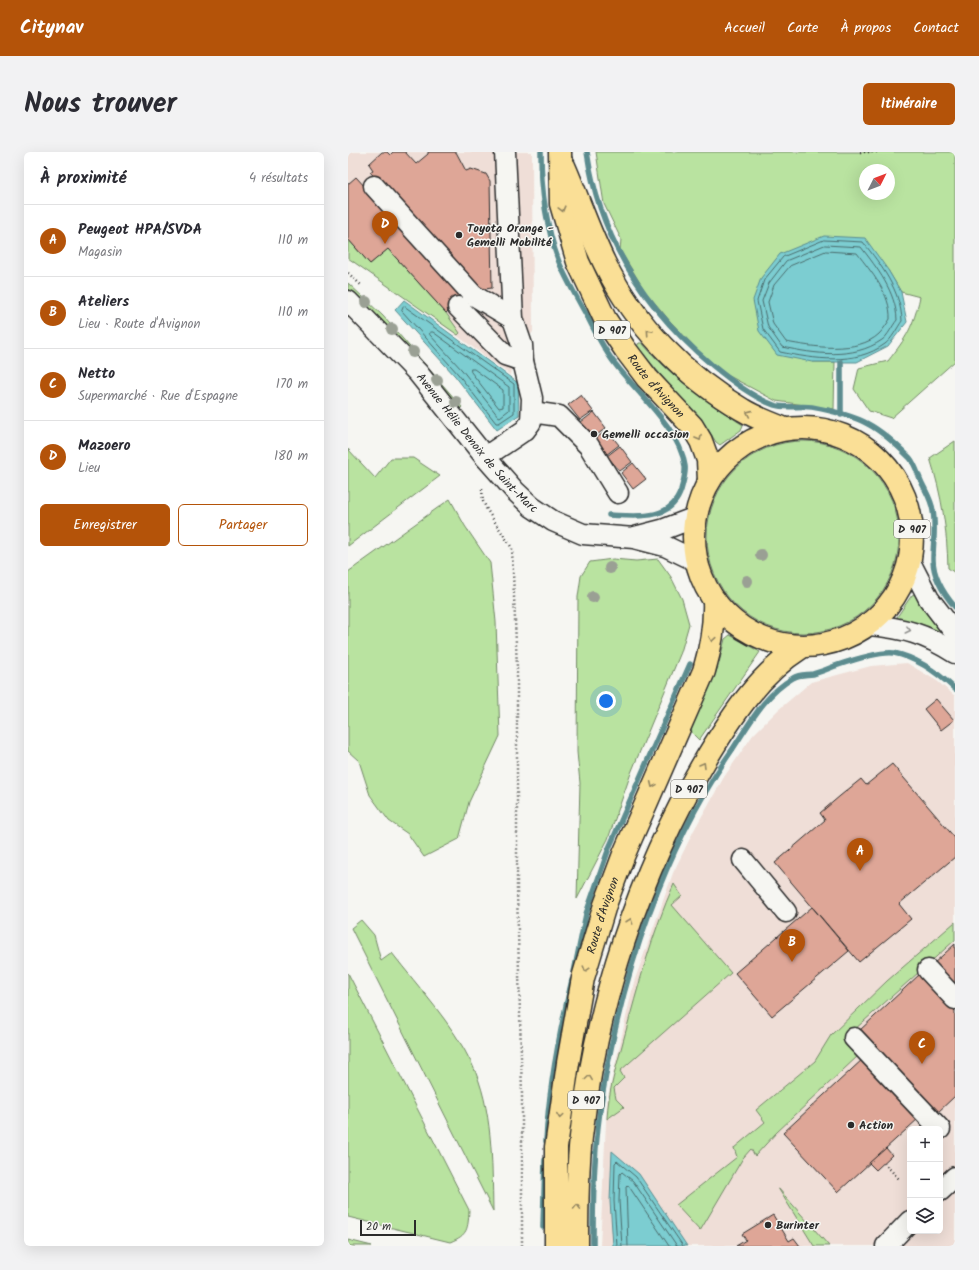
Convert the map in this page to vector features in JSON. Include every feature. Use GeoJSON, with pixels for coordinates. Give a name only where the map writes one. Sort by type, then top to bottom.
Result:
{"type":"FeatureCollection","features":[{"type":"Feature","properties":{"kind":"main road","name":"Route d'Avignon"},"geometry":{"type":"LineString","coordinates":[[560,154],[605,264],[623,297],[646,329],[701,382],[744,411],[785,429]]}},
{"type":"Feature","properties":{"kind":"main road","name":"Route d'Avignon"},"geometry":{"type":"LineString","coordinates":[[560,154],[561,204],[578,262],[605,319],[625,349],[647,378],[692,426],[701,441],[708,460],[709,481]]}},
{"type":"Feature","properties":{"kind":"main road","name":"D 907"},"geometry":{"type":"LineString","coordinates":[[812,428],[838,433],[862,445],[883,462],[899,484],[909,509],[913,536],[910,562],[904,580],[895,597],[883,612],[869,625],[854,635],[838,641],[802,647],[776,643],[752,634],[731,619],[714,600],[703,581],[696,561],[694,539],[696,517],[701,498],[709,481],[723,462],[741,446],[762,435],[785,429],[812,428]]}},
{"type":"Feature","properties":{"kind":"main road","name":"Route d'Avignon"},"geometry":{"type":"LineString","coordinates":[[556,1246],[556,1148],[568,1063],[583,978],[605,905],[624,854],[704,671],[711,647],[715,621],[714,600]]}},
{"type":"Feature","properties":{"kind":"main road","name":"D 907"},"geometry":{"type":"LineString","coordinates":[[577,1246],[581,1138],[590,1071],[618,958],[638,899],[661,842],[690,786],[730,720],[750,692],[768,673],[788,655],[802,647]]}},
{"type":"Feature","properties":{"kind":"street"},"geometry":{"type":"LineString","coordinates":[[486,457],[525,430],[531,422],[532,412],[532,398],[523,361],[522,345],[513,319],[505,152]]}},
{"type":"Feature","properties":{"kind":"street"},"geometry":{"type":"LineString","coordinates":[[374,186],[473,295],[513,319]]}},
{"type":"Feature","properties":{"kind":"street","name":"Avenue Hélie Denoix de Saint-Marc"},"geometry":{"type":"LineString","coordinates":[[348,301],[418,373],[486,457],[515,491],[532,507],[554,521],[583,534],[634,538],[665,546],[696,561]]}},
{"type":"Feature","properties":{"kind":"street"},"geometry":{"type":"LineString","coordinates":[[458,307],[505,355],[523,361]]}},
{"type":"Feature","properties":{"kind":"street"},"geometry":{"type":"LineString","coordinates":[[532,412],[559,416],[589,446],[618,493]]}},
{"type":"Feature","properties":{"kind":"street","name":"Avenue Hélie Denoix de Saint-Marc"},"geometry":{"type":"LineString","coordinates":[[634,538],[662,530],[696,517]]}},
{"type":"Feature","properties":{"kind":"street"},"geometry":{"type":"LineString","coordinates":[[910,562],[929,599],[955,633]]}},
{"type":"Feature","properties":{"kind":"street"},"geometry":{"type":"LineString","coordinates":[[869,625],[911,630],[934,640],[955,653]]}},
{"type":"Feature","properties":{"kind":"street"},"geometry":{"type":"LineString","coordinates":[[743,860],[786,912]]}},
{"type":"Feature","properties":{"kind":"street"},"geometry":{"type":"LineString","coordinates":[[928,970],[955,999]]}},
{"type":"Feature","properties":{"kind":"street"},"geometry":{"type":"LineString","coordinates":[[854,1038],[936,1126]]}},
{"type":"Feature","properties":{"kind":"street"},"geometry":{"type":"LineString","coordinates":[[943,1189],[955,1177]]}},
{"type":"Feature","properties":{"kind":"street"},"geometry":{"type":"LineString","coordinates":[[886,1246],[907,1224]]}},
{"type":"Feature","properties":{"kind":"path"},"geometry":{"type":"LineString","coordinates":[[860,152],[880,152]]}},
{"type":"Feature","properties":{"kind":"path"},"geometry":{"type":"LineString","coordinates":[[482,489],[483,501],[487,510],[512,548],[517,668],[517,882],[522,1096],[522,1246]]}},
{"type":"Feature","properties":{"kind":"path"},"geometry":{"type":"LineString","coordinates":[[884,1163],[899,1179]]}},
{"type":"Feature","properties":{"kind":"shaded area"},"geometry":{"type":"Polygon","coordinates":[[[348,152],[532,152],[533,332],[514,352],[510,375],[348,255],[348,152]]]}},
{"type":"Feature","properties":{"kind":"shaded area"},"geometry":{"type":"Polygon","coordinates":[[[907,663],[937,681],[955,696],[955,1246],[600,1246],[607,1101],[634,982],[673,873],[694,830],[724,777],[753,735],[778,710],[811,682],[871,666],[907,663]]]}},
{"type":"Feature","properties":{"kind":"green space"},"geometry":{"type":"Polygon","coordinates":[[[596,152],[955,152],[955,361],[891,418],[869,411],[854,389],[859,368],[888,361],[900,345],[912,324],[920,297],[901,292],[888,270],[812,362],[835,362],[834,409],[776,401],[716,369],[670,321],[645,291],[620,250],[621,239],[604,204],[596,152]]]}},
{"type":"Feature","properties":{"kind":"green space"},"geometry":{"type":"Polygon","coordinates":[[[348,239],[370,264],[388,249],[446,313],[460,333],[458,335],[348,258],[348,239]]]}},
{"type":"Feature","properties":{"kind":"green space"},"geometry":{"type":"Polygon","coordinates":[[[348,283],[383,316],[462,407],[459,410],[369,308],[348,289],[348,283]]]}},
{"type":"Feature","properties":{"kind":"green space"},"geometry":{"type":"Polygon","coordinates":[[[639,343],[642,343],[677,378],[743,425],[741,430],[720,445],[716,442],[700,417],[669,385],[637,346],[639,343]]]}},
{"type":"Feature","properties":{"kind":"green space"},"geometry":{"type":"Polygon","coordinates":[[[803,441],[822,443],[840,449],[864,463],[871,469],[877,476],[891,500],[897,518],[899,537],[897,556],[891,574],[877,598],[871,605],[864,611],[840,625],[822,631],[803,633],[784,631],[766,625],[742,611],[735,605],[729,598],[715,574],[709,556],[707,537],[709,518],[715,500],[729,476],[735,469],[742,463],[766,449],[784,443],[803,441]]]}},
{"type":"Feature","properties":{"kind":"green space"},"geometry":{"type":"Polygon","coordinates":[[[955,441],[955,573],[948,568],[943,513],[938,486],[930,458],[955,441]]]}},
{"type":"Feature","properties":{"kind":"green space"},"geometry":{"type":"Polygon","coordinates":[[[348,449],[375,478],[391,458],[413,458],[440,476],[348,546],[348,449]]]}},
{"type":"Feature","properties":{"kind":"green space"},"geometry":{"type":"Polygon","coordinates":[[[450,499],[465,526],[490,563],[496,622],[500,736],[469,802],[459,839],[424,857],[408,834],[389,821],[370,795],[359,761],[348,751],[348,572],[450,499]]]}},
{"type":"Feature","properties":{"kind":"green space"},"geometry":{"type":"Polygon","coordinates":[[[613,559],[636,561],[658,559],[671,577],[682,599],[689,624],[681,652],[631,773],[608,839],[577,899],[580,783],[577,752],[578,597],[581,576],[590,562],[613,559]]]}},
{"type":"Feature","properties":{"kind":"green space"},"geometry":{"type":"Polygon","coordinates":[[[916,594],[943,632],[939,634],[899,620],[897,617],[912,595],[916,594]]]}},
{"type":"Feature","properties":{"kind":"green space"},"geometry":{"type":"Polygon","coordinates":[[[730,635],[760,652],[699,740],[692,733],[691,726],[718,667],[725,639],[730,635]]]}},
{"type":"Feature","properties":{"kind":"green space"},"geometry":{"type":"Polygon","coordinates":[[[674,884],[682,896],[672,905],[731,973],[620,1071],[624,1078],[614,1088],[616,1099],[624,1107],[607,1119],[613,1078],[640,980],[652,941],[674,884]]]}},
{"type":"Feature","properties":{"kind":"green space"},"geometry":{"type":"Polygon","coordinates":[[[361,920],[374,935],[381,961],[392,953],[435,1006],[455,1034],[472,1064],[479,1081],[488,1117],[493,1211],[351,928],[361,920]]]}},
{"type":"Feature","properties":{"kind":"green space"},"geometry":{"type":"Polygon","coordinates":[[[955,922],[955,940],[845,1038],[859,1055],[776,1133],[755,1156],[751,1149],[743,1158],[700,1231],[676,1205],[737,1157],[734,1148],[765,1122],[756,1110],[815,1061],[831,1035],[887,981],[955,922]]]}},
{"type":"Feature","properties":{"kind":"green space"},"geometry":{"type":"Polygon","coordinates":[[[348,973],[469,1210],[467,1227],[464,1234],[450,1242],[348,1217],[348,973]]]}},
{"type":"Feature","properties":{"kind":"green space"},"geometry":{"type":"Polygon","coordinates":[[[778,1188],[829,1246],[814,1246],[778,1188]]]}},
{"type":"Feature","properties":{"kind":"green space"},"geometry":{"type":"Polygon","coordinates":[[[348,1240],[372,1246],[348,1246],[348,1240]]]}},
{"type":"Feature","properties":{"kind":"water"},"geometry":{"type":"Polygon","coordinates":[[[824,236],[865,238],[888,270],[901,292],[907,322],[888,346],[857,362],[812,362],[777,355],[759,331],[753,300],[761,278],[780,254],[824,236]]]}},
{"type":"Feature","properties":{"kind":"water"},"geometry":{"type":"Polygon","coordinates":[[[404,300],[518,383],[519,415],[497,430],[455,376],[395,310],[404,300]]]}},
{"type":"Feature","properties":{"kind":"water"},"geometry":{"type":"Polygon","coordinates":[[[612,1151],[639,1174],[687,1246],[613,1246],[610,1201],[612,1151]]]}},
{"type":"Feature","properties":{"kind":"building","name":"Toyota Orange - Gemelli Mobilité"},"geometry":{"type":"Polygon","coordinates":[[[382,152],[387,152],[390,155],[393,152],[405,152],[416,164],[428,154],[428,152],[456,152],[466,171],[471,169],[486,174],[490,181],[492,288],[477,290],[370,172],[373,170],[369,164],[382,152]]]}},
{"type":"Feature","properties":{"kind":"building"},"geometry":{"type":"Polygon","coordinates":[[[356,177],[464,296],[446,313],[388,249],[370,264],[348,239],[348,184],[356,177]]]}},
{"type":"Feature","properties":{"kind":"building"},"geometry":{"type":"Polygon","coordinates":[[[581,395],[593,411],[580,420],[568,405],[581,395]]]}},
{"type":"Feature","properties":{"kind":"building"},"geometry":{"type":"Polygon","coordinates":[[[594,412],[606,428],[593,438],[581,422],[594,412]]]}},
{"type":"Feature","properties":{"kind":"building"},"geometry":{"type":"Polygon","coordinates":[[[607,430],[619,445],[606,455],[594,440],[607,430]]]}},
{"type":"Feature","properties":{"kind":"building"},"geometry":{"type":"Polygon","coordinates":[[[620,446],[632,462],[620,471],[607,456],[620,446]]]}},
{"type":"Feature","properties":{"kind":"building"},"geometry":{"type":"Polygon","coordinates":[[[633,463],[646,479],[633,489],[621,473],[633,463]]]}},
{"type":"Feature","properties":{"kind":"building"},"geometry":{"type":"Polygon","coordinates":[[[936,699],[954,720],[941,730],[924,709],[936,699]]]}},
{"type":"Feature","properties":{"kind":"building"},"geometry":{"type":"Polygon","coordinates":[[[892,764],[955,838],[955,857],[899,904],[911,919],[859,962],[775,863],[825,820],[820,813],[840,796],[861,779],[866,785],[892,764]]]}},
{"type":"Feature","properties":{"kind":"building"},"geometry":{"type":"Polygon","coordinates":[[[812,907],[849,951],[772,1016],[735,973],[812,907]]]}},
{"type":"Feature","properties":{"kind":"building"},"geometry":{"type":"Polygon","coordinates":[[[955,944],[955,990],[932,965],[955,944]]]}},
{"type":"Feature","properties":{"kind":"building"},"geometry":{"type":"Polygon","coordinates":[[[920,974],[955,1011],[955,1096],[936,1114],[859,1031],[920,974]]]}},
{"type":"Feature","properties":{"kind":"building","name":"Action"},"geometry":{"type":"Polygon","coordinates":[[[864,1058],[919,1118],[910,1126],[907,1126],[907,1129],[838,1192],[783,1133],[864,1058]]]}},
{"type":"Feature","properties":{"kind":"building"},"geometry":{"type":"Polygon","coordinates":[[[886,1148],[892,1155],[876,1170],[869,1163],[886,1148]]]}},
{"type":"Feature","properties":{"kind":"building","name":"Burinter"},"geometry":{"type":"Polygon","coordinates":[[[773,1215],[789,1241],[794,1238],[800,1246],[736,1246],[746,1240],[742,1234],[773,1215]]]}},
{"type":"Feature","properties":{"kind":"waterway"},"geometry":{"type":"LineString","coordinates":[[541,152],[545,207],[554,249],[562,269],[600,341],[616,365],[667,425],[682,452],[685,466],[685,475],[681,490],[676,500],[669,508],[651,515],[609,515]]}},
{"type":"Feature","properties":{"kind":"waterway"},"geometry":{"type":"LineString","coordinates":[[587,152],[593,184],[603,215],[629,270],[646,296],[688,343],[726,376],[742,388],[766,402],[788,407],[812,407],[856,418],[879,431],[910,458],[930,499],[932,507],[934,517],[933,565],[935,572],[943,591],[955,607]]}},
{"type":"Feature","properties":{"kind":"waterway"},"geometry":{"type":"LineString","coordinates":[[841,362],[841,415]]}},
{"type":"Feature","properties":{"kind":"waterway"},"geometry":{"type":"LineString","coordinates":[[593,1246],[593,1207],[598,1130],[611,1046],[634,957],[649,913],[666,870],[707,788],[758,710],[783,685],[800,675],[813,674],[881,653],[894,653],[919,662],[942,677],[955,689]]}},
{"type":"Feature","properties":{"kind":"waterway"},"geometry":{"type":"LineString","coordinates":[[574,972],[586,914],[609,848],[690,664]]}},
{"type":"Feature","properties":{"kind":"waterway"},"geometry":{"type":"LineString","coordinates":[[546,1141],[547,1121],[555,1060],[572,980]]}},
{"type":"Feature","properties":{"kind":"waterway"},"geometry":{"type":"LineString","coordinates":[[543,1227],[545,1160]]}},
{"type":"Feature","properties":{"kind":"place","name":"Toyota Orange - Gemelli Mobilité"},"geometry":{"type":"Point","coordinates":[459,235]}},
{"type":"Feature","properties":{"kind":"place","name":"Mazoero"},"geometry":{"type":"Point","coordinates":[385,244]}},
{"type":"Feature","properties":{"kind":"place","name":"Gemelli occasion"},"geometry":{"type":"Point","coordinates":[594,434]}},
{"type":"Feature","properties":{"kind":"place","name":"Peugeot HPA/SVDA"},"geometry":{"type":"Point","coordinates":[860,871]}},
{"type":"Feature","properties":{"kind":"place","name":"Ateliers"},"geometry":{"type":"Point","coordinates":[792,962]}},
{"type":"Feature","properties":{"kind":"place","name":"Netto"},"geometry":{"type":"Point","coordinates":[922,1064]}},
{"type":"Feature","properties":{"kind":"place","name":"Action"},"geometry":{"type":"Point","coordinates":[851,1125]}},
{"type":"Feature","properties":{"kind":"place","name":"Burinter"},"geometry":{"type":"Point","coordinates":[768,1225]}}]}
